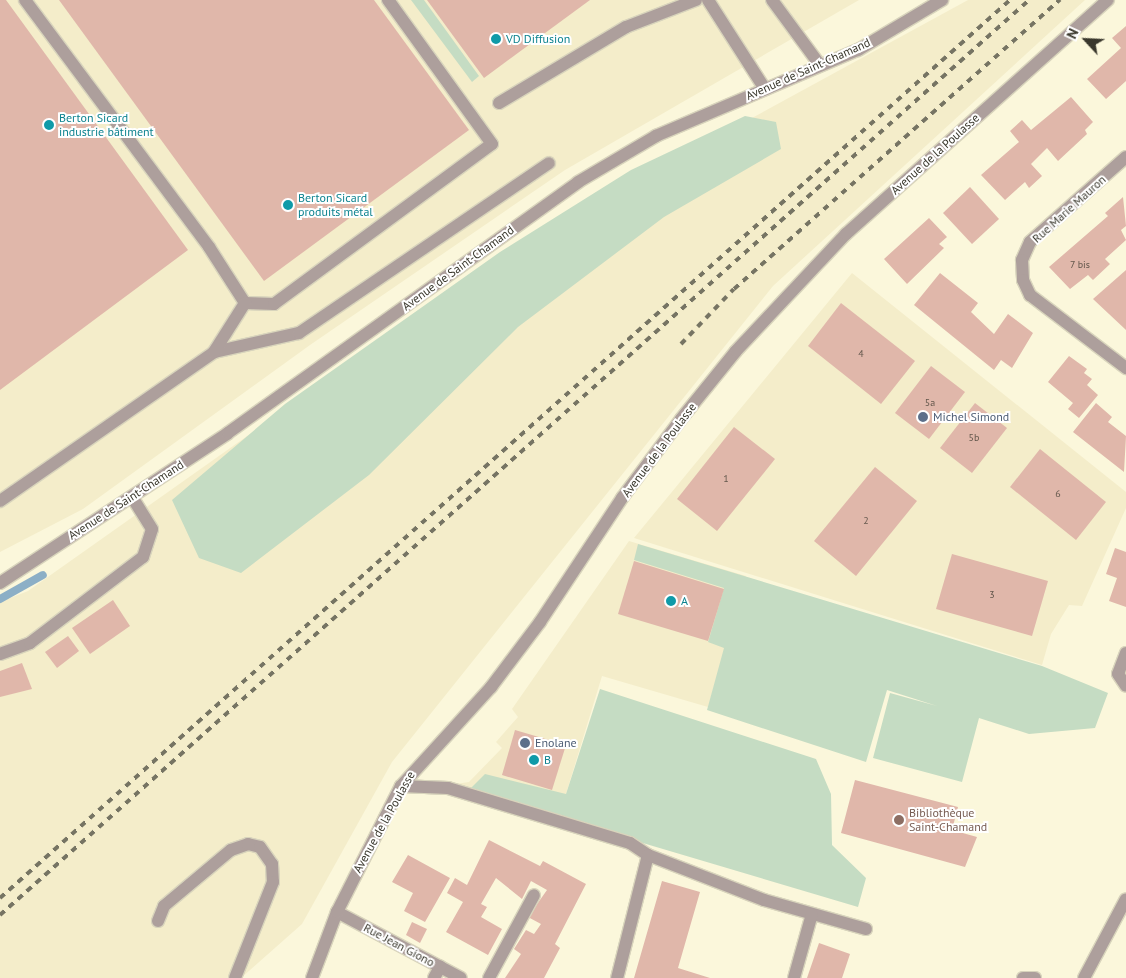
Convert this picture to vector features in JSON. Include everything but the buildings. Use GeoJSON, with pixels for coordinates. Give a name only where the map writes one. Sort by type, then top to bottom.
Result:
{"type":"FeatureCollection","features":[{"type":"Feature","properties":{"kind":"street"},"geometry":{"type":"LineString","coordinates":[[25,0],[209,247],[245,303]]}},
{"type":"Feature","properties":{"kind":"street"},"geometry":{"type":"LineString","coordinates":[[245,303],[274,304],[492,144],[388,0]]}},
{"type":"Feature","properties":{"kind":"street"},"geometry":{"type":"LineString","coordinates":[[499,103],[626,27],[696,0]]}},
{"type":"Feature","properties":{"kind":"street"},"geometry":{"type":"LineString","coordinates":[[708,0],[765,89]]}},
{"type":"Feature","properties":{"kind":"street"},"geometry":{"type":"LineString","coordinates":[[772,0],[820,65]]}},
{"type":"Feature","properties":{"kind":"street","name":"Avenue de Saint-Chamand"},"geometry":{"type":"LineString","coordinates":[[0,583],[228,433],[578,182],[656,136],[858,50],[942,0]]}},
{"type":"Feature","properties":{"kind":"street","name":"Avenue de la Poulasse"},"geometry":{"type":"LineString","coordinates":[[312,978],[337,912],[401,786],[496,680],[622,498],[736,351],[846,234],[1108,0]]}},
{"type":"Feature","properties":{"kind":"street","name":"Rue Marie Mauron"},"geometry":{"type":"LineString","coordinates":[[1126,157],[1030,242],[1022,260],[1023,280],[1030,295],[1126,368]]}},
{"type":"Feature","properties":{"kind":"street"},"geometry":{"type":"LineString","coordinates":[[0,501],[214,352],[299,333],[549,163]]}},
{"type":"Feature","properties":{"kind":"street"},"geometry":{"type":"LineString","coordinates":[[214,352],[245,303]]}},
{"type":"Feature","properties":{"kind":"street"},"geometry":{"type":"LineString","coordinates":[[0,654],[30,643],[143,557],[152,529],[132,497]]}},
{"type":"Feature","properties":{"kind":"street"},"geometry":{"type":"LineString","coordinates":[[1126,652],[1118,674],[1126,686]]}},
{"type":"Feature","properties":{"kind":"street"},"geometry":{"type":"LineString","coordinates":[[401,786],[448,788],[630,843],[648,854],[764,900],[866,929]]}},
{"type":"Feature","properties":{"kind":"street"},"geometry":{"type":"LineString","coordinates":[[158,921],[164,906],[231,850],[248,844],[260,847],[272,864],[273,882],[235,978]]}},
{"type":"Feature","properties":{"kind":"street"},"geometry":{"type":"LineString","coordinates":[[617,978],[648,854]]}},
{"type":"Feature","properties":{"kind":"street"},"geometry":{"type":"LineString","coordinates":[[489,978],[534,895]]}},
{"type":"Feature","properties":{"kind":"street"},"geometry":{"type":"LineString","coordinates":[[1084,978],[1126,899]]}},
{"type":"Feature","properties":{"kind":"street","name":"Rue Jean Giono"},"geometry":{"type":"LineString","coordinates":[[337,912],[437,972],[461,978]]}},
{"type":"Feature","properties":{"kind":"street"},"geometry":{"type":"LineString","coordinates":[[794,978],[812,914]]}},
{"type":"Feature","properties":{"kind":"street"},"geometry":{"type":"LineString","coordinates":[[1023,978],[1036,978]]}},
{"type":"Feature","properties":{"kind":"shaded area"},"geometry":{"type":"Polygon","coordinates":[[[0,0],[859,0],[565,170],[310,345],[83,509],[0,552],[0,0]]]}},
{"type":"Feature","properties":{"kind":"shaded area"},"geometry":{"type":"Polygon","coordinates":[[[968,0],[1085,0],[773,286],[392,762],[302,924],[241,978],[0,978],[0,602],[28,591],[342,369],[752,118],[968,0]]]}},
{"type":"Feature","properties":{"kind":"shaded area"},"geometry":{"type":"Polygon","coordinates":[[[852,273],[1126,492],[1126,508],[1082,606],[1069,605],[1051,634],[1042,665],[634,538],[852,273]]]}},
{"type":"Feature","properties":{"kind":"shaded area"},"geometry":{"type":"Polygon","coordinates":[[[629,541],[746,576],[708,707],[602,676],[559,817],[449,785],[469,782],[502,748],[496,742],[518,717],[512,709],[629,541]]]}},
{"type":"Feature","properties":{"kind":"green space"},"geometry":{"type":"Polygon","coordinates":[[[411,0],[424,0],[479,76],[472,82],[411,0]]]}},
{"type":"Feature","properties":{"kind":"green space"},"geometry":{"type":"Polygon","coordinates":[[[745,116],[776,122],[781,149],[664,217],[518,327],[369,475],[241,573],[199,558],[172,500],[285,404],[500,252],[631,170],[745,116]]]}},
{"type":"Feature","properties":{"kind":"green space"},"geometry":{"type":"Polygon","coordinates":[[[638,544],[1042,666],[1108,693],[1095,728],[1029,734],[979,718],[962,782],[873,758],[890,693],[937,706],[887,690],[866,762],[707,710],[724,648],[708,642],[724,588],[634,560],[638,544]]]}},
{"type":"Feature","properties":{"kind":"green space"},"geometry":{"type":"Polygon","coordinates":[[[600,689],[816,759],[831,794],[832,845],[866,878],[858,907],[468,791],[485,774],[566,794],[600,689]]]}},
{"type":"Feature","properties":{"kind":"waterway"},"geometry":{"type":"LineString","coordinates":[[0,599],[43,575]]}},
{"type":"Feature","properties":{"kind":"railway"},"geometry":{"type":"LineString","coordinates":[[0,898],[1010,0]]}},
{"type":"Feature","properties":{"kind":"railway"},"geometry":{"type":"LineString","coordinates":[[0,915],[1029,0]]}},
{"type":"Feature","properties":{"kind":"railway"},"geometry":{"type":"LineString","coordinates":[[681,344],[734,289],[1060,0]]}},
{"type":"Feature","properties":{"kind":"place","name":"VD Diffusion"},"geometry":{"type":"Point","coordinates":[496,39]}},
{"type":"Feature","properties":{"kind":"place","name":"Berton Sicard industrie bâtiment"},"geometry":{"type":"Point","coordinates":[49,125]}},
{"type":"Feature","properties":{"kind":"place","name":"Berton Sicard produits métal"},"geometry":{"type":"Point","coordinates":[288,205]}},
{"type":"Feature","properties":{"kind":"place","name":"Michel Simond"},"geometry":{"type":"Point","coordinates":[923,417]}},
{"type":"Feature","properties":{"kind":"place","name":"A"},"geometry":{"type":"Point","coordinates":[671,601]}},
{"type":"Feature","properties":{"kind":"place","name":"Enolane"},"geometry":{"type":"Point","coordinates":[525,743]}},
{"type":"Feature","properties":{"kind":"place","name":"B"},"geometry":{"type":"Point","coordinates":[534,760]}},
{"type":"Feature","properties":{"kind":"place","name":"Bibliothèque Saint-Chamand"},"geometry":{"type":"Point","coordinates":[899,820]}}]}
